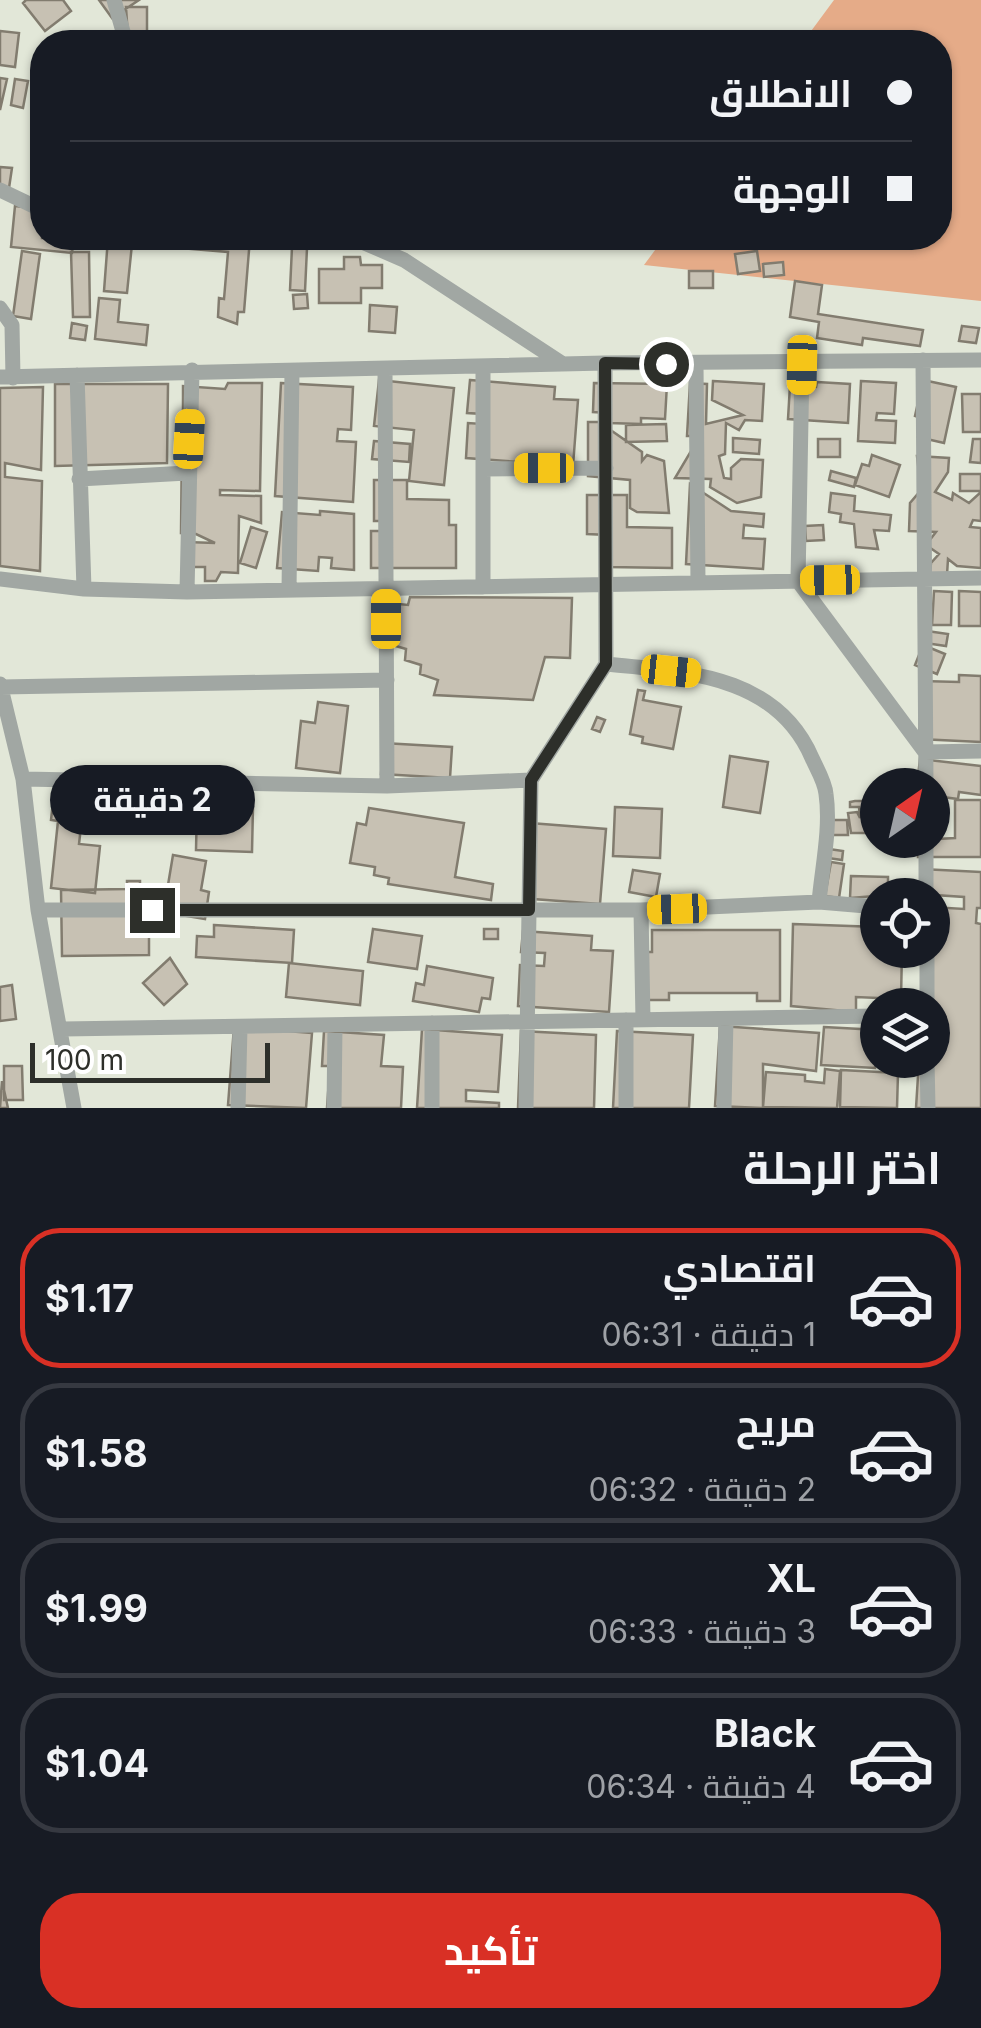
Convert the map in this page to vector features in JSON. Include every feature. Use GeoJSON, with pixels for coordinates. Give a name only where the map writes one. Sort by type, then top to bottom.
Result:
{"type":"FeatureCollection","features":[{"type":"Feature","properties":{"kind":"street"},"geometry":{"type":"LineString","coordinates":[[114,0],[123,30]]}},
{"type":"Feature","properties":{"kind":"street"},"geometry":{"type":"LineString","coordinates":[[0,190],[30,204]]}},
{"type":"Feature","properties":{"kind":"street"},"geometry":{"type":"LineString","coordinates":[[381,250],[404,260],[563,364]]}},
{"type":"Feature","properties":{"kind":"street"},"geometry":{"type":"LineString","coordinates":[[0,308],[12,325],[6,377],[192,370],[981,360]]}},
{"type":"Feature","properties":{"kind":"street"},"geometry":{"type":"LineString","coordinates":[[923,360],[926,768]]}},
{"type":"Feature","properties":{"kind":"street"},"geometry":{"type":"LineString","coordinates":[[526,1108],[531,780],[606,664],[605,363]]}},
{"type":"Feature","properties":{"kind":"street"},"geometry":{"type":"LineString","coordinates":[[696,365],[698,583]]}},
{"type":"Feature","properties":{"kind":"street"},"geometry":{"type":"LineString","coordinates":[[802,365],[798,581],[926,752]]}},
{"type":"Feature","properties":{"kind":"street"},"geometry":{"type":"LineString","coordinates":[[483,366],[483,587]]}},
{"type":"Feature","properties":{"kind":"street"},"geometry":{"type":"LineString","coordinates":[[187,592],[192,370]]}},
{"type":"Feature","properties":{"kind":"street"},"geometry":{"type":"LineString","coordinates":[[385,370],[387,786]]}},
{"type":"Feature","properties":{"kind":"street"},"geometry":{"type":"LineString","coordinates":[[288,590],[292,371]]}},
{"type":"Feature","properties":{"kind":"street"},"geometry":{"type":"LineString","coordinates":[[77,375],[84,589]]}},
{"type":"Feature","properties":{"kind":"street"},"geometry":{"type":"LineString","coordinates":[[483,469],[606,468]]}},
{"type":"Feature","properties":{"kind":"street"},"geometry":{"type":"LineString","coordinates":[[79,479],[187,473]]}},
{"type":"Feature","properties":{"kind":"street"},"geometry":{"type":"LineString","coordinates":[[0,579],[84,589],[187,592],[981,578]]}},
{"type":"Feature","properties":{"kind":"street"},"geometry":{"type":"LineString","coordinates":[[606,664],[704,674],[737,684],[788,717],[802,735],[826,791],[819,902]]}},
{"type":"Feature","properties":{"kind":"street"},"geometry":{"type":"LineString","coordinates":[[74,1108],[64,1030],[38,910],[23,779],[1,686],[387,680]]}},
{"type":"Feature","properties":{"kind":"street"},"geometry":{"type":"LineString","coordinates":[[926,752],[981,751]]}},
{"type":"Feature","properties":{"kind":"street"},"geometry":{"type":"LineString","coordinates":[[23,779],[387,786],[531,780]]}},
{"type":"Feature","properties":{"kind":"street"},"geometry":{"type":"LineString","coordinates":[[38,910],[641,910],[819,902],[860,905]]}},
{"type":"Feature","properties":{"kind":"street"},"geometry":{"type":"LineString","coordinates":[[626,1108],[641,910]]}},
{"type":"Feature","properties":{"kind":"street"},"geometry":{"type":"LineString","coordinates":[[64,1030],[860,1016]]}},
{"type":"Feature","properties":{"kind":"street"},"geometry":{"type":"LineString","coordinates":[[724,1108],[726,1019]]}},
{"type":"Feature","properties":{"kind":"street"},"geometry":{"type":"LineString","coordinates":[[432,1024],[432,1108]]}},
{"type":"Feature","properties":{"kind":"street"},"geometry":{"type":"LineString","coordinates":[[334,1108],[335,1025]]}},
{"type":"Feature","properties":{"kind":"street"},"geometry":{"type":"LineString","coordinates":[[238,1108],[240,1027]]}},
{"type":"Feature","properties":{"kind":"street"},"geometry":{"type":"LineString","coordinates":[[928,1078],[928,1108]]}},
{"type":"Feature","properties":{"kind":"shaded area"},"geometry":{"type":"Polygon","coordinates":[[[834,0],[981,0],[981,301],[644,265],[655,250],[952,250],[952,30],[812,30],[834,0]]]}},
{"type":"Feature","properties":{"kind":"building"},"geometry":{"type":"Polygon","coordinates":[[[63,0],[71,11],[44,30],[23,3],[63,0]]]}},
{"type":"Feature","properties":{"kind":"building"},"geometry":{"type":"Polygon","coordinates":[[[99,0],[139,0],[112,18],[99,0]]]}},
{"type":"Feature","properties":{"kind":"building"},"geometry":{"type":"Polygon","coordinates":[[[126,7],[147,7],[147,30],[128,30],[126,7]]]}},
{"type":"Feature","properties":{"kind":"building"},"geometry":{"type":"Polygon","coordinates":[[[0,31],[19,33],[15,67],[0,65],[0,31]]]}},
{"type":"Feature","properties":{"kind":"building"},"geometry":{"type":"Polygon","coordinates":[[[0,78],[7,79],[0,110],[0,78]]]}},
{"type":"Feature","properties":{"kind":"building"},"geometry":{"type":"Polygon","coordinates":[[[15,79],[28,81],[23,108],[11,105],[15,79]]]}},
{"type":"Feature","properties":{"kind":"building"},"geometry":{"type":"Polygon","coordinates":[[[0,167],[12,168],[9,188],[0,187],[0,167]]]}},
{"type":"Feature","properties":{"kind":"building"},"geometry":{"type":"Polygon","coordinates":[[[15,206],[30,208],[30,249],[11,247],[15,206]]]}},
{"type":"Feature","properties":{"kind":"building"},"geometry":{"type":"Polygon","coordinates":[[[107,250],[131,250],[127,293],[104,291],[107,250]]]}},
{"type":"Feature","properties":{"kind":"building"},"geometry":{"type":"Polygon","coordinates":[[[204,250],[249,250],[244,312],[238,312],[237,324],[218,317],[219,298],[224,299],[228,252],[204,250]]]}},
{"type":"Feature","properties":{"kind":"building"},"geometry":{"type":"Polygon","coordinates":[[[292,250],[307,250],[305,291],[290,290],[292,250]]]}},
{"type":"Feature","properties":{"kind":"building"},"geometry":{"type":"Polygon","coordinates":[[[22,251],[40,254],[31,319],[13,316],[22,251]]]}},
{"type":"Feature","properties":{"kind":"building"},"geometry":{"type":"Polygon","coordinates":[[[757,251],[760,271],[738,274],[735,254],[757,251]]]}},
{"type":"Feature","properties":{"kind":"building"},"geometry":{"type":"Polygon","coordinates":[[[71,252],[89,252],[90,317],[73,317],[71,252]]]}},
{"type":"Feature","properties":{"kind":"building"},"geometry":{"type":"Polygon","coordinates":[[[344,257],[360,257],[361,265],[382,265],[382,288],[361,288],[361,303],[319,303],[319,269],[344,269],[344,257]]]}},
{"type":"Feature","properties":{"kind":"building"},"geometry":{"type":"Polygon","coordinates":[[[783,262],[784,275],[764,277],[763,264],[783,262]]]}},
{"type":"Feature","properties":{"kind":"building"},"geometry":{"type":"Polygon","coordinates":[[[689,271],[713,271],[713,288],[689,288],[689,271]]]}},
{"type":"Feature","properties":{"kind":"building"},"geometry":{"type":"Polygon","coordinates":[[[795,281],[822,285],[818,314],[923,330],[920,346],[863,338],[862,345],[817,338],[819,322],[790,317],[795,281]]]}},
{"type":"Feature","properties":{"kind":"building"},"geometry":{"type":"Polygon","coordinates":[[[307,294],[308,308],[294,309],[293,295],[307,294]]]}},
{"type":"Feature","properties":{"kind":"building"},"geometry":{"type":"Polygon","coordinates":[[[99,298],[120,300],[118,322],[148,325],[146,345],[95,339],[99,298]]]}},
{"type":"Feature","properties":{"kind":"building"},"geometry":{"type":"Polygon","coordinates":[[[370,305],[397,307],[395,333],[369,331],[370,305]]]}},
{"type":"Feature","properties":{"kind":"building"},"geometry":{"type":"Polygon","coordinates":[[[72,323],[87,326],[85,340],[70,338],[72,323]]]}},
{"type":"Feature","properties":{"kind":"building"},"geometry":{"type":"Polygon","coordinates":[[[962,326],[979,328],[976,343],[959,341],[962,326]]]}},
{"type":"Feature","properties":{"kind":"building"},"geometry":{"type":"Polygon","coordinates":[[[379,380],[454,388],[444,485],[409,481],[414,430],[374,426],[379,380]]]}},
{"type":"Feature","properties":{"kind":"building"},"geometry":{"type":"Polygon","coordinates":[[[470,380],[555,387],[554,399],[578,400],[573,466],[466,458],[468,423],[482,424],[483,414],[467,413],[470,380]]]}},
{"type":"Feature","properties":{"kind":"building"},"geometry":{"type":"Polygon","coordinates":[[[923,380],[956,387],[944,443],[918,437],[921,418],[915,416],[923,380]]]}},
{"type":"Feature","properties":{"kind":"building"},"geometry":{"type":"Polygon","coordinates":[[[713,381],[764,384],[762,421],[745,420],[739,430],[726,423],[725,454],[719,456],[724,478],[731,479],[731,468],[741,459],[763,460],[761,497],[737,503],[710,487],[711,479],[675,478],[700,436],[687,436],[690,383],[707,384],[706,424],[743,415],[712,400],[713,381]]]}},
{"type":"Feature","properties":{"kind":"building"},"geometry":{"type":"Polygon","coordinates":[[[861,381],[896,383],[894,414],[877,413],[876,420],[896,421],[895,443],[858,441],[861,381]]]}},
{"type":"Feature","properties":{"kind":"building"},"geometry":{"type":"Polygon","coordinates":[[[817,382],[850,384],[848,423],[788,419],[790,385],[816,387],[817,382]]]}},
{"type":"Feature","properties":{"kind":"building"},"geometry":{"type":"Polygon","coordinates":[[[228,383],[262,383],[260,491],[220,490],[220,495],[261,496],[261,523],[239,516],[238,573],[221,572],[216,581],[205,581],[205,567],[186,567],[187,542],[215,543],[196,534],[181,533],[182,436],[188,423],[183,423],[183,386],[225,389],[228,383]]]}},
{"type":"Feature","properties":{"kind":"building"},"geometry":{"type":"Polygon","coordinates":[[[281,383],[353,387],[351,430],[338,429],[337,441],[356,442],[353,502],[275,496],[281,383]]]}},
{"type":"Feature","properties":{"kind":"building"},"geometry":{"type":"Polygon","coordinates":[[[594,383],[667,384],[665,419],[641,418],[641,424],[609,423],[609,413],[593,412],[594,383]]]}},
{"type":"Feature","properties":{"kind":"building"},"geometry":{"type":"Polygon","coordinates":[[[55,384],[168,384],[167,463],[55,466],[55,384]]]}},
{"type":"Feature","properties":{"kind":"building"},"geometry":{"type":"Polygon","coordinates":[[[43,387],[41,470],[5,463],[5,477],[42,481],[40,571],[0,566],[0,388],[43,387]]]}},
{"type":"Feature","properties":{"kind":"building"},"geometry":{"type":"Polygon","coordinates":[[[962,394],[981,394],[981,432],[963,432],[962,394]]]}},
{"type":"Feature","properties":{"kind":"building"},"geometry":{"type":"Polygon","coordinates":[[[588,422],[599,422],[642,452],[642,461],[647,455],[664,461],[669,513],[637,512],[630,508],[630,480],[588,476],[588,422]]]}},
{"type":"Feature","properties":{"kind":"building"},"geometry":{"type":"Polygon","coordinates":[[[666,424],[667,441],[626,442],[626,425],[666,424]]]}},
{"type":"Feature","properties":{"kind":"building"},"geometry":{"type":"Polygon","coordinates":[[[733,438],[760,440],[759,454],[733,452],[733,438]]]}},
{"type":"Feature","properties":{"kind":"building"},"geometry":{"type":"Polygon","coordinates":[[[818,439],[840,439],[840,457],[818,457],[818,439]]]}},
{"type":"Feature","properties":{"kind":"building"},"geometry":{"type":"Polygon","coordinates":[[[973,439],[981,439],[981,463],[970,462],[973,439]]]}},
{"type":"Feature","properties":{"kind":"building"},"geometry":{"type":"Polygon","coordinates":[[[374,441],[410,444],[409,462],[372,459],[374,441]]]}},
{"type":"Feature","properties":{"kind":"building"},"geometry":{"type":"Polygon","coordinates":[[[872,455],[900,465],[889,497],[855,485],[862,464],[869,466],[872,455]]]}},
{"type":"Feature","properties":{"kind":"building"},"geometry":{"type":"Polygon","coordinates":[[[917,456],[949,458],[948,472],[935,492],[952,500],[953,493],[969,503],[981,492],[981,521],[973,520],[970,527],[981,528],[981,568],[957,566],[948,559],[947,575],[930,575],[931,563],[939,554],[926,545],[936,532],[909,531],[910,503],[921,490],[917,456]]]}},
{"type":"Feature","properties":{"kind":"building"},"geometry":{"type":"Polygon","coordinates":[[[831,471],[856,478],[854,487],[829,480],[831,471]]]}},
{"type":"Feature","properties":{"kind":"building"},"geometry":{"type":"Polygon","coordinates":[[[960,474],[981,474],[981,491],[960,491],[960,474]]]}},
{"type":"Feature","properties":{"kind":"building"},"geometry":{"type":"Polygon","coordinates":[[[374,480],[407,480],[407,499],[449,500],[449,525],[456,525],[456,568],[371,568],[371,531],[381,531],[381,521],[374,521],[374,480]]]}},
{"type":"Feature","properties":{"kind":"building"},"geometry":{"type":"Polygon","coordinates":[[[690,484],[731,511],[764,514],[763,527],[744,525],[743,538],[765,539],[763,569],[686,564],[690,484]]]}},
{"type":"Feature","properties":{"kind":"building"},"geometry":{"type":"Polygon","coordinates":[[[831,493],[855,496],[854,511],[891,515],[889,531],[874,530],[878,549],[856,547],[854,524],[840,522],[841,514],[829,512],[831,493]]]}},
{"type":"Feature","properties":{"kind":"building"},"geometry":{"type":"Polygon","coordinates":[[[587,495],[627,495],[627,527],[672,528],[672,568],[609,567],[608,535],[587,534],[587,495]]]}},
{"type":"Feature","properties":{"kind":"building"},"geometry":{"type":"Polygon","coordinates":[[[320,511],[354,514],[354,570],[331,568],[332,558],[319,557],[318,571],[277,568],[282,512],[320,515],[320,511]]]}},
{"type":"Feature","properties":{"kind":"building"},"geometry":{"type":"Polygon","coordinates":[[[823,525],[824,540],[806,541],[805,526],[823,525]]]}},
{"type":"Feature","properties":{"kind":"building"},"geometry":{"type":"Polygon","coordinates":[[[251,527],[267,532],[256,568],[240,563],[251,527]]]}},
{"type":"Feature","properties":{"kind":"building"},"geometry":{"type":"Polygon","coordinates":[[[934,591],[952,592],[951,625],[932,625],[934,591]]]}},
{"type":"Feature","properties":{"kind":"building"},"geometry":{"type":"Polygon","coordinates":[[[959,591],[981,592],[981,626],[959,626],[959,591]]]}},
{"type":"Feature","properties":{"kind":"building"},"geometry":{"type":"Polygon","coordinates":[[[410,597],[572,598],[570,658],[545,657],[533,700],[434,695],[438,680],[420,674],[421,665],[405,660],[406,649],[389,644],[388,603],[408,605],[410,597]]]}},
{"type":"Feature","properties":{"kind":"building"},"geometry":{"type":"Polygon","coordinates":[[[927,631],[948,634],[946,646],[925,643],[927,631]]]}},
{"type":"Feature","properties":{"kind":"building"},"geometry":{"type":"Polygon","coordinates":[[[923,645],[945,654],[937,674],[915,665],[923,645]]]}},
{"type":"Feature","properties":{"kind":"building"},"geometry":{"type":"Polygon","coordinates":[[[959,675],[981,676],[981,742],[919,739],[922,681],[959,682],[959,675]]]}},
{"type":"Feature","properties":{"kind":"building"},"geometry":{"type":"Polygon","coordinates":[[[638,690],[645,691],[643,700],[681,707],[673,749],[642,743],[643,737],[630,734],[638,690]]]}},
{"type":"Feature","properties":{"kind":"building"},"geometry":{"type":"Polygon","coordinates":[[[318,702],[348,706],[340,773],[296,768],[301,721],[315,723],[318,702]]]}},
{"type":"Feature","properties":{"kind":"building"},"geometry":{"type":"Polygon","coordinates":[[[597,717],[605,720],[600,732],[592,729],[597,717]]]}},
{"type":"Feature","properties":{"kind":"building"},"geometry":{"type":"Polygon","coordinates":[[[383,743],[452,747],[450,778],[381,774],[383,743]]]}},
{"type":"Feature","properties":{"kind":"building"},"geometry":{"type":"Polygon","coordinates":[[[730,756],[768,762],[760,813],[723,807],[730,756]]]}},
{"type":"Feature","properties":{"kind":"building"},"geometry":{"type":"Polygon","coordinates":[[[920,759],[981,766],[981,795],[959,792],[958,799],[950,798],[950,768],[919,768],[920,759]]]}},
{"type":"Feature","properties":{"kind":"building"},"geometry":{"type":"Polygon","coordinates":[[[54,794],[96,799],[94,820],[82,818],[79,844],[100,846],[95,893],[51,888],[58,821],[51,820],[54,794]]]}},
{"type":"Feature","properties":{"kind":"building"},"geometry":{"type":"Polygon","coordinates":[[[955,800],[981,800],[981,857],[950,857],[950,838],[955,838],[955,800]]]}},
{"type":"Feature","properties":{"kind":"building"},"geometry":{"type":"Polygon","coordinates":[[[197,805],[253,807],[252,852],[196,850],[197,805]]]}},
{"type":"Feature","properties":{"kind":"building"},"geometry":{"type":"Polygon","coordinates":[[[615,807],[662,809],[660,858],[613,856],[615,807]]]}},
{"type":"Feature","properties":{"kind":"building"},"geometry":{"type":"Polygon","coordinates":[[[369,808],[464,823],[455,877],[493,884],[491,900],[388,884],[389,878],[374,875],[375,867],[350,863],[357,823],[366,825],[369,808]]]}},
{"type":"Feature","properties":{"kind":"building"},"geometry":{"type":"Polygon","coordinates":[[[857,812],[860,833],[851,833],[848,813],[857,812]]]}},
{"type":"Feature","properties":{"kind":"building"},"geometry":{"type":"Polygon","coordinates":[[[832,820],[847,820],[848,835],[832,835],[832,820]]]}},
{"type":"Feature","properties":{"kind":"building"},"geometry":{"type":"Polygon","coordinates":[[[530,823],[606,829],[600,904],[533,899],[530,823]]]}},
{"type":"Feature","properties":{"kind":"building"},"geometry":{"type":"Polygon","coordinates":[[[829,849],[843,851],[842,860],[828,858],[829,849]]]}},
{"type":"Feature","properties":{"kind":"building"},"geometry":{"type":"Polygon","coordinates":[[[173,855],[206,861],[201,890],[209,892],[205,919],[157,911],[160,890],[167,891],[173,855]]]}},
{"type":"Feature","properties":{"kind":"building"},"geometry":{"type":"Polygon","coordinates":[[[831,862],[844,864],[839,898],[825,896],[831,862]]]}},
{"type":"Feature","properties":{"kind":"building"},"geometry":{"type":"Polygon","coordinates":[[[921,869],[981,872],[981,908],[977,908],[976,923],[981,924],[981,1108],[916,1108],[918,1078],[950,1078],[950,988],[932,988],[932,968],[950,968],[950,908],[964,909],[964,897],[950,896],[950,878],[921,878],[921,869]]]}},
{"type":"Feature","properties":{"kind":"building"},"geometry":{"type":"Polygon","coordinates":[[[633,870],[660,874],[656,897],[629,892],[633,870]]]}},
{"type":"Feature","properties":{"kind":"building"},"geometry":{"type":"Polygon","coordinates":[[[851,876],[888,877],[860,878],[860,897],[850,898],[851,876]]]}},
{"type":"Feature","properties":{"kind":"building"},"geometry":{"type":"Polygon","coordinates":[[[127,881],[140,881],[140,890],[149,889],[149,955],[62,956],[61,890],[127,889],[127,881]]]}},
{"type":"Feature","properties":{"kind":"building"},"geometry":{"type":"Polygon","coordinates":[[[793,924],[860,926],[860,968],[902,968],[901,988],[860,988],[856,1012],[791,1006],[793,924]]]}},
{"type":"Feature","properties":{"kind":"building"},"geometry":{"type":"Polygon","coordinates":[[[214,925],[294,930],[292,963],[196,957],[197,936],[214,937],[214,925]]]}},
{"type":"Feature","properties":{"kind":"building"},"geometry":{"type":"Polygon","coordinates":[[[373,929],[422,936],[417,969],[368,962],[373,929]]]}},
{"type":"Feature","properties":{"kind":"building"},"geometry":{"type":"Polygon","coordinates":[[[484,929],[498,929],[498,939],[484,939],[484,929]]]}},
{"type":"Feature","properties":{"kind":"building"},"geometry":{"type":"Polygon","coordinates":[[[652,930],[780,930],[780,1001],[757,1001],[757,993],[669,993],[669,1000],[645,1000],[645,952],[652,952],[652,930]]]}},
{"type":"Feature","properties":{"kind":"building"},"geometry":{"type":"Polygon","coordinates":[[[523,931],[592,936],[591,950],[613,951],[609,1012],[518,1006],[520,965],[544,966],[545,953],[521,952],[523,931]]]}},
{"type":"Feature","properties":{"kind":"building"},"geometry":{"type":"Polygon","coordinates":[[[170,958],[187,984],[164,1005],[143,983],[170,958]]]}},
{"type":"Feature","properties":{"kind":"building"},"geometry":{"type":"Polygon","coordinates":[[[289,963],[363,971],[360,1005],[286,997],[289,963]]]}},
{"type":"Feature","properties":{"kind":"building"},"geometry":{"type":"Polygon","coordinates":[[[427,966],[493,978],[490,999],[482,998],[479,1012],[413,1001],[416,983],[424,985],[427,966]]]}},
{"type":"Feature","properties":{"kind":"building"},"geometry":{"type":"Polygon","coordinates":[[[12,985],[16,1019],[0,1021],[0,987],[12,985]]]}},
{"type":"Feature","properties":{"kind":"building"},"geometry":{"type":"Polygon","coordinates":[[[720,1026],[819,1033],[816,1071],[763,1064],[763,1108],[715,1106],[720,1026]]]}},
{"type":"Feature","properties":{"kind":"building"},"geometry":{"type":"Polygon","coordinates":[[[234,1027],[312,1033],[306,1108],[228,1105],[234,1027]]]}},
{"type":"Feature","properties":{"kind":"building"},"geometry":{"type":"Polygon","coordinates":[[[824,1027],[860,1029],[860,1067],[821,1065],[824,1027]]]}},
{"type":"Feature","properties":{"kind":"building"},"geometry":{"type":"Polygon","coordinates":[[[422,1029],[502,1035],[498,1092],[466,1090],[466,1101],[499,1103],[499,1108],[417,1108],[422,1029]]]}},
{"type":"Feature","properties":{"kind":"building"},"geometry":{"type":"Polygon","coordinates":[[[324,1031],[384,1035],[381,1066],[403,1067],[401,1108],[327,1108],[330,1066],[322,1066],[324,1031]]]}},
{"type":"Feature","properties":{"kind":"building"},"geometry":{"type":"Polygon","coordinates":[[[521,1031],[596,1035],[594,1108],[518,1108],[521,1031]]]}},
{"type":"Feature","properties":{"kind":"building"},"geometry":{"type":"Polygon","coordinates":[[[617,1031],[693,1035],[689,1108],[613,1108],[617,1031]]]}},
{"type":"Feature","properties":{"kind":"building"},"geometry":{"type":"Polygon","coordinates":[[[4,1066],[22,1066],[23,1100],[4,1100],[4,1066]]]}},
{"type":"Feature","properties":{"kind":"building"},"geometry":{"type":"Polygon","coordinates":[[[825,1069],[840,1071],[837,1108],[763,1107],[766,1072],[805,1075],[805,1081],[824,1083],[825,1069]]]}},
{"type":"Feature","properties":{"kind":"building"},"geometry":{"type":"Polygon","coordinates":[[[841,1070],[860,1071],[860,1078],[898,1078],[897,1108],[840,1107],[841,1070]]]}},
{"type":"Feature","properties":{"kind":"building"},"geometry":{"type":"Polygon","coordinates":[[[2,1081],[8,1108],[0,1108],[2,1081]]]}},
{"type":"Feature","properties":{"kind":"route"},"geometry":{"type":"LineString","coordinates":[[152,910],[529,910],[531,780],[606,664],[605,363],[666,364]]}}]}
